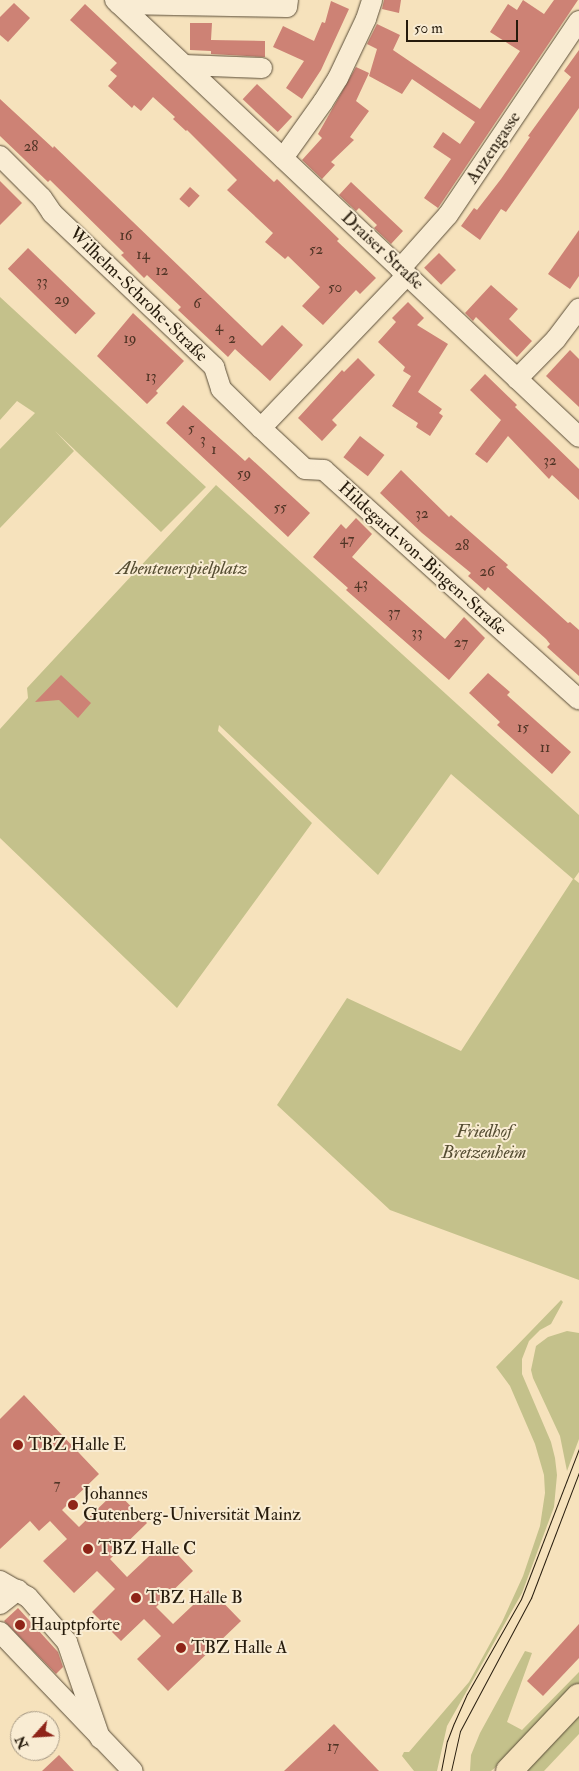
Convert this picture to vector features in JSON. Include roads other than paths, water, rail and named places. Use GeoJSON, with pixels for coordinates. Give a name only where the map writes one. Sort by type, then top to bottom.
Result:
{"type":"FeatureCollection","features":[{"type":"Feature","properties":{"kind":"main road"},"geometry":{"type":"LineString","coordinates":[[509,1771],[579,1697]]}},
{"type":"Feature","properties":{"kind":"street","name":"Draiser Straße"},"geometry":{"type":"LineString","coordinates":[[117,2],[287,7],[288,0]]}},
{"type":"Feature","properties":{"kind":"street"},"geometry":{"type":"LineString","coordinates":[[283,158],[338,78],[366,19],[372,0]]}},
{"type":"Feature","properties":{"kind":"street","name":"Draiser Straße"},"geometry":{"type":"LineString","coordinates":[[117,2],[579,437]]}},
{"type":"Feature","properties":{"kind":"street","name":"Anzengasse"},"geometry":{"type":"LineString","coordinates":[[261,428],[404,272],[448,215],[579,21]]}},
{"type":"Feature","properties":{"kind":"street"},"geometry":{"type":"LineString","coordinates":[[184,65],[262,68]]}},
{"type":"Feature","properties":{"kind":"street","name":"Wilhelm-Schrohe-Straße"},"geometry":{"type":"LineString","coordinates":[[3,166],[42,198],[52,213],[214,367],[222,389],[261,428]]}},
{"type":"Feature","properties":{"kind":"street"},"geometry":{"type":"LineString","coordinates":[[517,379],[556,339],[579,309]]}},
{"type":"Feature","properties":{"kind":"street","name":"Hildegard-von-Bingen-Straße"},"geometry":{"type":"LineString","coordinates":[[261,428],[305,469],[324,470],[579,700]]}},
{"type":"Feature","properties":{"kind":"street"},"geometry":{"type":"LineString","coordinates":[[0,1604],[9,1586],[28,1597],[67,1642],[100,1738]]}},
{"type":"Feature","properties":{"kind":"street"},"geometry":{"type":"LineString","coordinates":[[0,1632],[133,1771]]}},
{"type":"Feature","properties":{"kind":"tram line"},"geometry":{"type":"LineString","coordinates":[[441,1771],[447,1741],[454,1723],[467,1694],[521,1599],[579,1449]]}},
{"type":"Feature","properties":{"kind":"tram line"},"geometry":{"type":"LineString","coordinates":[[451,1771],[460,1731],[531,1598],[579,1472]]}},
{"type":"Feature","properties":{"kind":"place","name":"TBZ Halle E"},"geometry":{"type":"Point","coordinates":[18,1445]}},
{"type":"Feature","properties":{"kind":"place","name":"Johannes Gutenberg-Universität Mainz"},"geometry":{"type":"Point","coordinates":[73,1505]}},
{"type":"Feature","properties":{"kind":"place","name":"TBZ Halle C"},"geometry":{"type":"Point","coordinates":[88,1549]}},
{"type":"Feature","properties":{"kind":"place","name":"TBZ Halle B"},"geometry":{"type":"Point","coordinates":[136,1598]}},
{"type":"Feature","properties":{"kind":"place","name":"Hauptpforte"},"geometry":{"type":"Point","coordinates":[20,1625]}},
{"type":"Feature","properties":{"kind":"place","name":"TBZ Halle A"},"geometry":{"type":"Point","coordinates":[181,1648]}},
{"type":"Feature","properties":{"kind":"park label","name":"Abenteuerspielplatz"},"geometry":{"type":"Point","coordinates":[182,569]}},
{"type":"Feature","properties":{"kind":"park label","name":"Friedhof Bretzenheim"},"geometry":{"type":"Point","coordinates":[484,1143]}}]}
